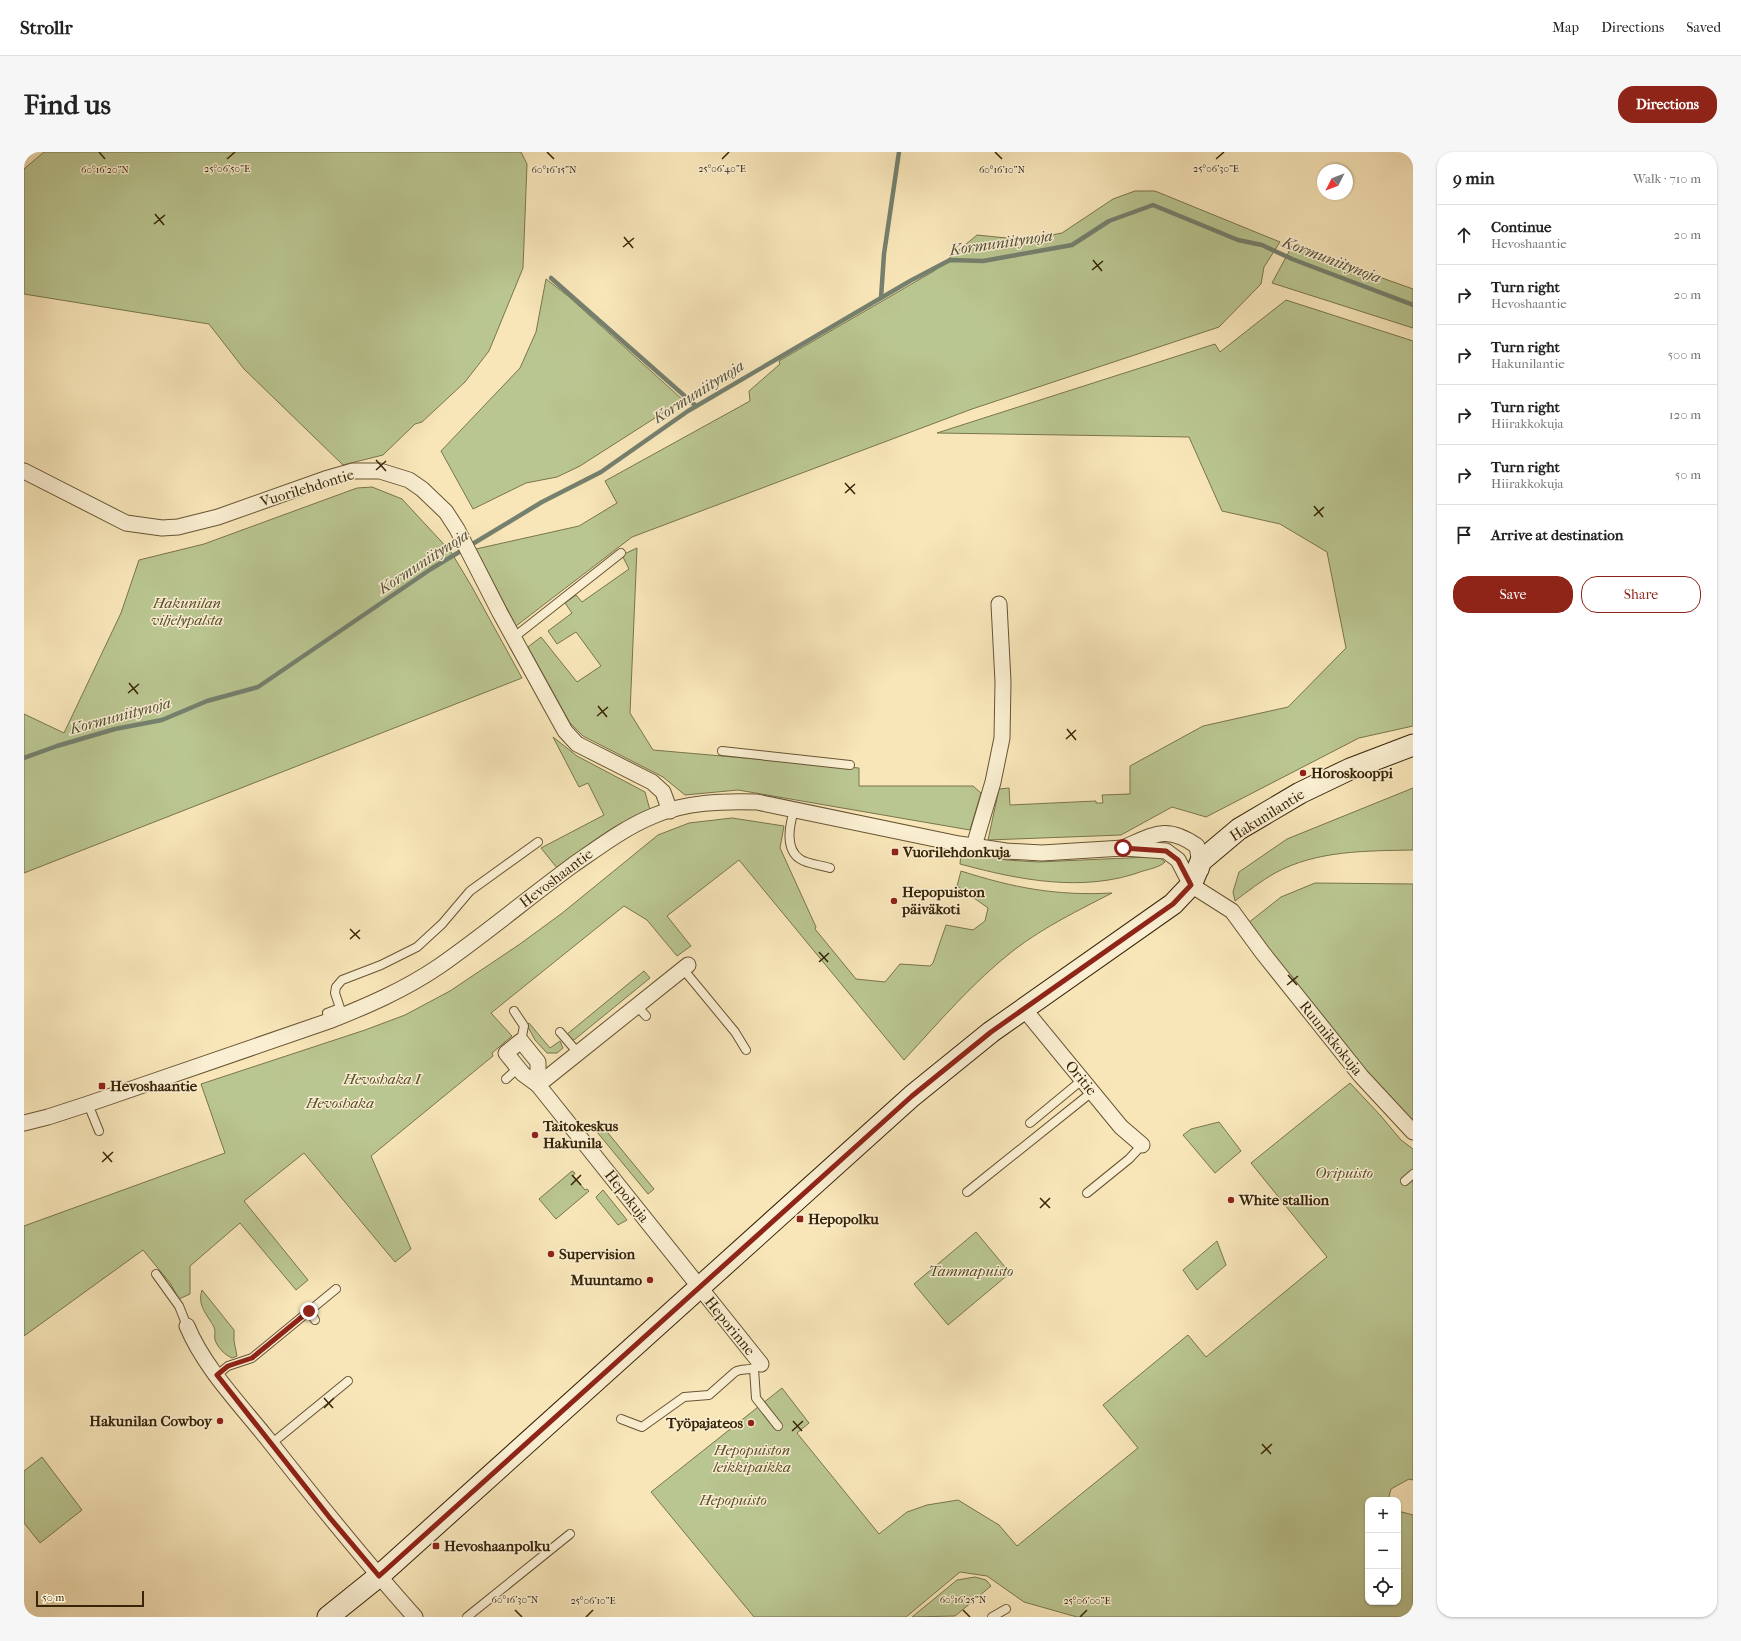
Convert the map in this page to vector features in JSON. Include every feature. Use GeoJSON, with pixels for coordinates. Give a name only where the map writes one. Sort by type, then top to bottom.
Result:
{"type":"FeatureCollection","features":[{"type":"Feature","properties":{"kind":"main road","name":"Hakunilantie"},"geometry":{"type":"LineString","coordinates":[[1196,888],[1201,862],[1239,829],[1300,793],[1350,769],[1413,745]]}},
{"type":"Feature","properties":{"kind":"main road","name":"Hakunilantie"},"geometry":{"type":"LineString","coordinates":[[339,1617],[381,1579],[456,1506],[912,1096],[954,1061],[1071,975],[1180,911],[1220,857],[1279,815],[1316,794],[1398,758],[1413,754]]}},
{"type":"Feature","properties":{"kind":"main road","name":"Hakunilantie"},"geometry":{"type":"LineString","coordinates":[[328,1617],[381,1579]]}},
{"type":"Feature","properties":{"kind":"street","name":"Vuorilehdontie"},"geometry":{"type":"LineString","coordinates":[[24,471],[126,523],[162,528],[178,527],[218,517],[344,473],[380,470],[409,480],[422,489],[446,512],[456,528],[513,638],[565,731],[577,744],[652,782],[663,792],[670,811]]}},
{"type":"Feature","properties":{"kind":"street"},"geometry":{"type":"LineString","coordinates":[[974,846],[993,782],[1002,738],[1003,682],[999,604]]}},
{"type":"Feature","properties":{"kind":"street","name":"Hevoshaantie"},"geometry":{"type":"LineString","coordinates":[[24,1123],[88,1104],[369,1006],[424,975],[600,846],[632,826],[654,815],[693,805],[757,802],[974,846],[1006,851],[1042,853],[1123,848],[1166,851],[1178,860],[1196,888]]}},
{"type":"Feature","properties":{"kind":"street","name":"Hevoshaantie"},"geometry":{"type":"LineString","coordinates":[[1123,848],[1148,837],[1163,833],[1173,833],[1197,846],[1201,862]]}},
{"type":"Feature","properties":{"kind":"street","name":"Ruunikkokuja"},"geometry":{"type":"LineString","coordinates":[[1196,888],[1232,912],[1361,1076],[1413,1132]]}},
{"type":"Feature","properties":{"kind":"street"},"geometry":{"type":"LineString","coordinates":[[538,1085],[578,1053],[641,1011],[686,967]]}},
{"type":"Feature","properties":{"kind":"street","name":"Oritie"},"geometry":{"type":"LineString","coordinates":[[1024,1009],[1122,1127],[1142,1144]]}},
{"type":"Feature","properties":{"kind":"street"},"geometry":{"type":"LineString","coordinates":[[521,1041],[538,1062],[538,1085]]}},
{"type":"Feature","properties":{"kind":"street","name":"Hepokuja"},"geometry":{"type":"LineString","coordinates":[[521,1041],[506,1053],[522,1074],[538,1085],[700,1288]]}},
{"type":"Feature","properties":{"kind":"street","name":"Heporinne"},"geometry":{"type":"LineString","coordinates":[[700,1288],[757,1366]]}},
{"type":"Feature","properties":{"kind":"street"},"geometry":{"type":"LineString","coordinates":[[187,1326],[195,1345],[271,1444],[381,1579],[415,1617]]}},
{"type":"Feature","properties":{"kind":"lane"},"geometry":{"type":"LineString","coordinates":[[513,638],[621,553]]}},
{"type":"Feature","properties":{"kind":"lane"},"geometry":{"type":"LineString","coordinates":[[722,751],[850,765]]}},
{"type":"Feature","properties":{"kind":"lane"},"geometry":{"type":"LineString","coordinates":[[794,810],[789,830],[795,853],[800,859],[830,868]]}},
{"type":"Feature","properties":{"kind":"lane"},"geometry":{"type":"LineString","coordinates":[[329,1021],[327,1013],[340,1008],[335,993],[336,987],[342,980],[381,965],[417,947],[442,924],[470,891],[538,842]]}},
{"type":"Feature","properties":{"kind":"lane"},"geometry":{"type":"LineString","coordinates":[[686,967],[735,1032],[746,1050]]}},
{"type":"Feature","properties":{"kind":"lane"},"geometry":{"type":"LineString","coordinates":[[514,1011],[524,1026],[521,1041]]}},
{"type":"Feature","properties":{"kind":"lane"},"geometry":{"type":"LineString","coordinates":[[560,1032],[578,1053]]}},
{"type":"Feature","properties":{"kind":"lane"},"geometry":{"type":"LineString","coordinates":[[506,1079],[518,1068]]}},
{"type":"Feature","properties":{"kind":"lane"},"geometry":{"type":"LineString","coordinates":[[1030,1123],[1082,1080]]}},
{"type":"Feature","properties":{"kind":"lane"},"geometry":{"type":"LineString","coordinates":[[966,1192],[1092,1092]]}},
{"type":"Feature","properties":{"kind":"lane"},"geometry":{"type":"LineString","coordinates":[[88,1104],[99,1131]]}},
{"type":"Feature","properties":{"kind":"lane"},"geometry":{"type":"LineString","coordinates":[[1087,1193],[1129,1159],[1142,1144]]}},
{"type":"Feature","properties":{"kind":"lane"},"geometry":{"type":"LineString","coordinates":[[1405,1182],[1413,1174]]}},
{"type":"Feature","properties":{"kind":"lane"},"geometry":{"type":"LineString","coordinates":[[156,1274],[179,1306],[187,1326]]}},
{"type":"Feature","properties":{"kind":"lane"},"geometry":{"type":"LineString","coordinates":[[217,1375],[228,1366],[252,1358],[336,1289]]}},
{"type":"Feature","properties":{"kind":"lane"},"geometry":{"type":"LineString","coordinates":[[309,1311],[315,1320]]}},
{"type":"Feature","properties":{"kind":"lane"},"geometry":{"type":"LineString","coordinates":[[621,1418],[642,1427],[684,1397],[709,1395],[735,1372],[739,1370],[747,1371],[757,1366],[756,1398],[778,1426]]}},
{"type":"Feature","properties":{"kind":"lane"},"geometry":{"type":"LineString","coordinates":[[271,1444],[348,1381]]}},
{"type":"Feature","properties":{"kind":"lane"},"geometry":{"type":"LineString","coordinates":[[468,1617],[570,1534]]}},
{"type":"Feature","properties":{"kind":"lane"},"geometry":{"type":"LineString","coordinates":[[992,1617],[1006,1608]]}},
{"type":"Feature","properties":{"kind":"green space"},"geometry":{"type":"Polygon","coordinates":[[[44,152],[521,152],[527,164],[523,268],[489,351],[465,382],[422,422],[415,424],[383,455],[343,465],[244,369],[209,324],[24,294],[24,169],[44,152]]]}},
{"type":"Feature","properties":{"kind":"green space"},"geometry":{"type":"Polygon","coordinates":[[[1135,191],[1155,191],[1280,242],[1264,267],[1261,284],[1219,327],[972,409],[632,537],[516,626],[476,549],[579,526],[617,503],[605,481],[750,401],[749,391],[780,364],[779,361],[934,271],[977,235],[1026,240],[1062,233],[1113,199],[1135,191]]]}},
{"type":"Feature","properties":{"kind":"green space"},"geometry":{"type":"Polygon","coordinates":[[[1292,246],[1413,289],[1413,328],[1272,283],[1292,246]]]}},
{"type":"Feature","properties":{"kind":"green space"},"geometry":{"type":"Polygon","coordinates":[[[546,279],[568,296],[683,400],[580,466],[557,477],[526,483],[473,509],[441,451],[520,368],[536,332],[546,279]]]}},
{"type":"Feature","properties":{"kind":"green space"},"geometry":{"type":"Polygon","coordinates":[[[1286,300],[1413,341],[1413,726],[1359,738],[1206,817],[1172,807],[1121,835],[988,840],[999,789],[1009,788],[1010,805],[1096,801],[1096,803],[1103,803],[1102,795],[1130,794],[1130,766],[1203,726],[1288,707],[1346,648],[1327,552],[1280,524],[1222,511],[1189,437],[937,433],[1215,344],[1220,352],[1286,300]]]}},
{"type":"Feature","properties":{"kind":"green space","name":"Hakunilan viljelypalsta"},"geometry":{"type":"Polygon","coordinates":[[[372,487],[402,499],[451,552],[522,678],[24,873],[24,714],[64,733],[121,613],[139,560],[204,544],[357,488],[372,487]]]}},
{"type":"Feature","properties":{"kind":"green space"},"geometry":{"type":"Polygon","coordinates":[[[637,548],[630,713],[653,750],[859,768],[859,786],[973,786],[981,793],[970,830],[738,790],[685,795],[663,777],[583,736],[570,723],[528,647],[541,637],[577,682],[601,666],[576,632],[557,644],[548,631],[572,613],[565,603],[576,595],[582,602],[629,569],[622,555],[637,548]]]}},
{"type":"Feature","properties":{"kind":"green space"},"geometry":{"type":"Polygon","coordinates":[[[553,737],[577,756],[645,792],[650,810],[596,840],[557,868],[541,848],[604,815],[588,783],[579,787],[553,737]]]}},
{"type":"Feature","properties":{"kind":"green space"},"geometry":{"type":"Polygon","coordinates":[[[1413,788],[1413,850],[1342,853],[1308,860],[1291,865],[1275,873],[1235,901],[1233,892],[1239,872],[1287,839],[1413,788]]]}},
{"type":"Feature","properties":{"kind":"green space","name":"Hevoshaka"},"geometry":{"type":"Polygon","coordinates":[[[732,818],[784,826],[780,848],[816,927],[815,929],[856,979],[885,982],[900,964],[930,966],[933,963],[946,925],[973,930],[985,921],[988,908],[957,886],[961,871],[999,882],[1036,890],[1092,894],[1112,893],[1049,926],[999,962],[970,989],[904,1060],[739,860],[667,916],[691,946],[677,956],[647,920],[624,906],[491,1013],[512,1036],[492,1053],[493,1056],[371,1156],[411,1249],[395,1262],[304,1153],[244,1201],[308,1280],[296,1290],[240,1223],[190,1266],[190,1294],[179,1299],[170,1283],[143,1250],[24,1336],[24,1226],[225,1153],[201,1084],[365,1030],[405,1015],[450,991],[520,944],[561,914],[658,835],[689,823],[732,818]]]}},
{"type":"Feature","properties":{"kind":"green space"},"geometry":{"type":"Polygon","coordinates":[[[961,853],[1007,860],[1038,862],[1149,857],[1160,858],[1165,862],[1155,868],[1121,878],[1075,883],[1052,882],[1005,875],[960,864],[961,853]]]}},
{"type":"Feature","properties":{"kind":"green space"},"geometry":{"type":"Polygon","coordinates":[[[1315,883],[1413,884],[1413,1123],[1369,1077],[1248,923],[1281,897],[1315,883]]]}},
{"type":"Feature","properties":{"kind":"green space"},"geometry":{"type":"Polygon","coordinates":[[[644,971],[650,978],[574,1040],[569,1040],[566,1035],[644,971]]]}},
{"type":"Feature","properties":{"kind":"green space"},"geometry":{"type":"Polygon","coordinates":[[[529,1023],[550,1048],[560,1041],[563,1048],[557,1053],[547,1053],[535,1040],[527,1025],[529,1023]]]}},
{"type":"Feature","properties":{"kind":"green space"},"geometry":{"type":"Polygon","coordinates":[[[1350,1083],[1401,1140],[1413,1149],[1413,1480],[1409,1479],[1391,1489],[1389,1497],[1365,1497],[1365,1605],[1401,1605],[1401,1512],[1413,1515],[1413,1617],[1077,1617],[1024,1602],[987,1576],[960,1572],[906,1617],[754,1617],[651,1492],[782,1388],[809,1423],[797,1433],[879,1534],[907,1512],[927,1505],[958,1500],[999,1525],[1017,1546],[1138,1448],[1103,1405],[1188,1335],[1206,1357],[1327,1257],[1251,1163],[1350,1083]]]}},
{"type":"Feature","properties":{"kind":"green space"},"geometry":{"type":"Polygon","coordinates":[[[1219,1122],[1241,1151],[1215,1173],[1183,1135],[1191,1129],[1219,1122]]]}},
{"type":"Feature","properties":{"kind":"green space"},"geometry":{"type":"Polygon","coordinates":[[[603,1127],[654,1189],[648,1194],[597,1132],[603,1127]]]}},
{"type":"Feature","properties":{"kind":"green space"},"geometry":{"type":"Polygon","coordinates":[[[572,1171],[575,1173],[573,1176],[585,1190],[587,1189],[589,1191],[556,1219],[539,1199],[572,1171]]]}},
{"type":"Feature","properties":{"kind":"green space"},"geometry":{"type":"Polygon","coordinates":[[[603,1190],[627,1220],[618,1225],[597,1199],[596,1197],[603,1190]]]}},
{"type":"Feature","properties":{"kind":"green space","name":"Tammapuisto"},"geometry":{"type":"Polygon","coordinates":[[[976,1232],[1010,1273],[948,1325],[914,1284],[976,1232]]]}},
{"type":"Feature","properties":{"kind":"green space"},"geometry":{"type":"Polygon","coordinates":[[[1217,1241],[1226,1265],[1197,1290],[1183,1270],[1217,1241]]]}},
{"type":"Feature","properties":{"kind":"green space"},"geometry":{"type":"Polygon","coordinates":[[[202,1290],[234,1330],[234,1341],[237,1356],[232,1358],[229,1357],[216,1343],[214,1327],[202,1305],[202,1290]]]}},
{"type":"Feature","properties":{"kind":"green space"},"geometry":{"type":"Polygon","coordinates":[[[42,1457],[82,1510],[40,1543],[24,1523],[24,1471],[42,1457]]]}},
{"type":"Feature","properties":{"kind":"green space"},"geometry":{"type":"Polygon","coordinates":[[[975,1577],[986,1580],[991,1586],[955,1616],[912,1617],[957,1580],[975,1577]]]}},
{"type":"Feature","properties":{"kind":"waterway"},"geometry":{"type":"LineString","coordinates":[[881,298],[884,254],[899,152]]}},
{"type":"Feature","properties":{"kind":"waterway","name":"Kormuniitynoja"},"geometry":{"type":"LineString","coordinates":[[24,758],[57,746],[115,729],[162,720],[207,701],[258,687],[431,569],[542,502],[601,472],[688,411],[910,281],[950,260],[983,261],[1072,245],[1109,221],[1153,205],[1238,240],[1262,245],[1292,259],[1413,305]]}},
{"type":"Feature","properties":{"kind":"waterway"},"geometry":{"type":"LineString","coordinates":[[551,278],[696,406]]}},
{"type":"Feature","properties":{"kind":"place","name":"Horoskooppi"},"geometry":{"type":"Point","coordinates":[1303,773]}},
{"type":"Feature","properties":{"kind":"place","name":"Vuorilehdonkuja"},"geometry":{"type":"Point","coordinates":[895,852]}},
{"type":"Feature","properties":{"kind":"place","name":"Hepopuiston päiväkoti"},"geometry":{"type":"Point","coordinates":[894,901]}},
{"type":"Feature","properties":{"kind":"place","name":"Hevoshaantie"},"geometry":{"type":"Point","coordinates":[102,1086]}},
{"type":"Feature","properties":{"kind":"place","name":"Taitokeskus Hakunila"},"geometry":{"type":"Point","coordinates":[535,1135]}},
{"type":"Feature","properties":{"kind":"place","name":"White stallion"},"geometry":{"type":"Point","coordinates":[1231,1200]}},
{"type":"Feature","properties":{"kind":"place","name":"Hepopolku"},"geometry":{"type":"Point","coordinates":[800,1219]}},
{"type":"Feature","properties":{"kind":"place","name":"Supervision"},"geometry":{"type":"Point","coordinates":[551,1254]}},
{"type":"Feature","properties":{"kind":"place","name":"Muuntamo"},"geometry":{"type":"Point","coordinates":[650,1280]}},
{"type":"Feature","properties":{"kind":"place","name":"Hakunilan Cowboy"},"geometry":{"type":"Point","coordinates":[220,1421]}},
{"type":"Feature","properties":{"kind":"place","name":"Työpajateos"},"geometry":{"type":"Point","coordinates":[751,1423]}},
{"type":"Feature","properties":{"kind":"place","name":"Hevoshaanpolku"},"geometry":{"type":"Point","coordinates":[436,1546]}},
{"type":"Feature","properties":{"kind":"route"},"geometry":{"type":"LineString","coordinates":[[309,1311],[252,1358],[228,1366],[217,1375],[330,1518],[379,1576],[912,1096],[991,1032],[1173,904],[1191,885],[1178,860],[1166,851],[1123,848]]}},
{"type":"Feature","properties":{"kind":"park label","name":"Hevoshaka I"},"geometry":{"type":"Point","coordinates":[382,1079]}},
{"type":"Feature","properties":{"kind":"park label","name":"Oripuisto"},"geometry":{"type":"Point","coordinates":[1344,1173]}},
{"type":"Feature","properties":{"kind":"park label","name":"Hepopuiston leikkipaikka"},"geometry":{"type":"Point","coordinates":[752,1458]}},
{"type":"Feature","properties":{"kind":"park label","name":"Hepopuisto"},"geometry":{"type":"Point","coordinates":[733,1500]}}]}
